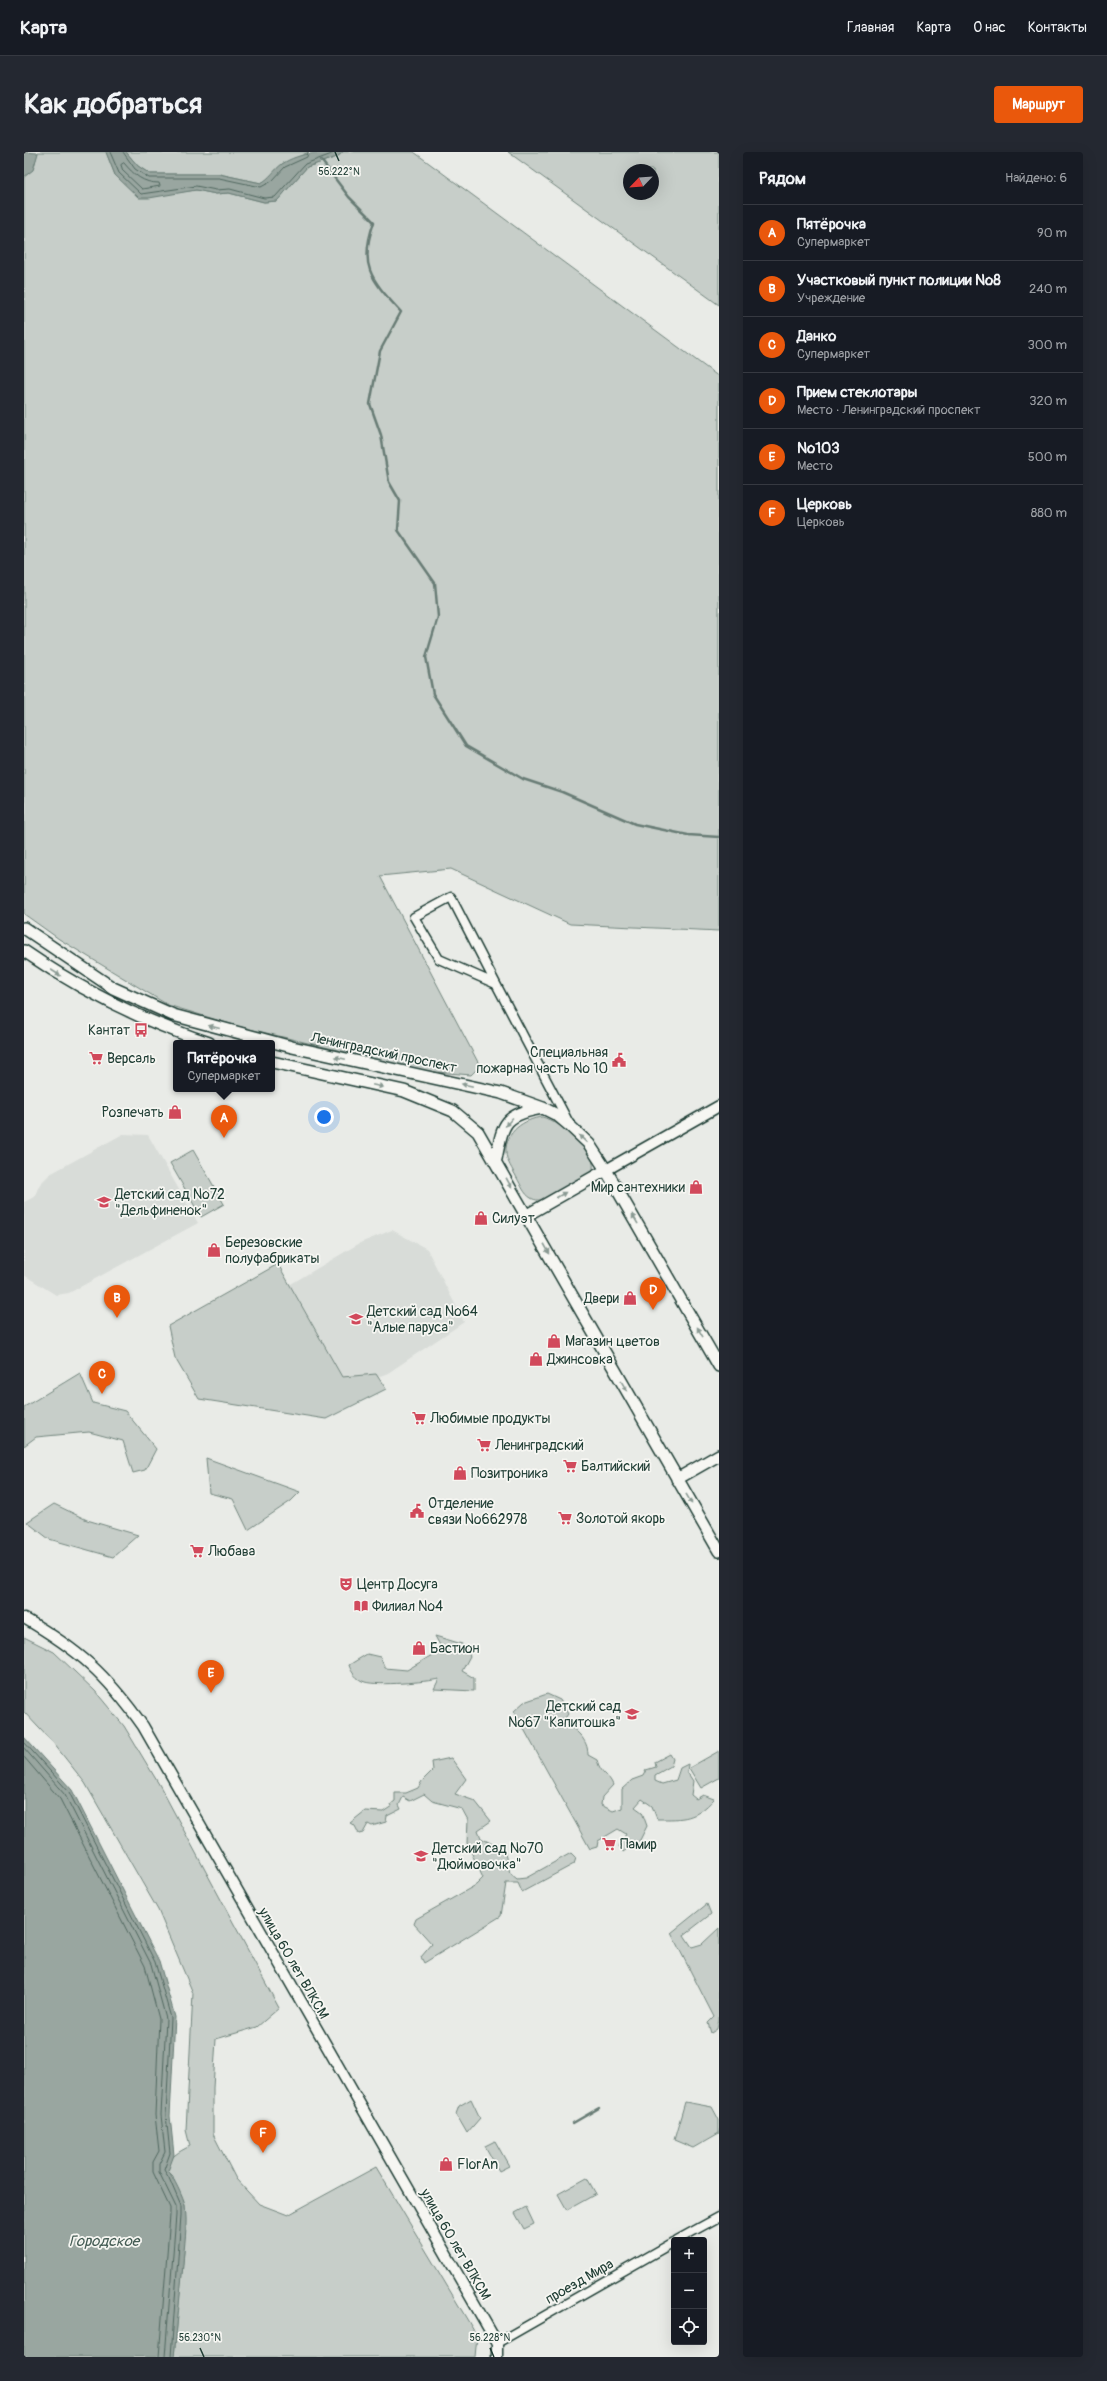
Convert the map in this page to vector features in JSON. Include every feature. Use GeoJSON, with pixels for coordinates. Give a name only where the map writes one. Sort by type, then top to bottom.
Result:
{"type":"FeatureCollection","features":[{"type":"Feature","properties":{"kind":"main road","name":"Ленинградский проспект"},"geometry":{"type":"LineString","coordinates":[[24,928],[113,988],[173,1015],[266,1040]]}},
{"type":"Feature","properties":{"kind":"main road"},"geometry":{"type":"LineString","coordinates":[[24,951],[58,975],[140,1018],[201,1040]]}},
{"type":"Feature","properties":{"kind":"main road","name":"Ленинградский проспект"},"geometry":{"type":"LineString","coordinates":[[275,1042],[501,1093],[543,1108],[557,1115],[589,1144],[606,1170],[719,1366]]}},
{"type":"Feature","properties":{"kind":"main road"},"geometry":{"type":"LineString","coordinates":[[275,1063],[404,1091],[454,1111],[478,1132],[496,1159],[719,1552]]}},
{"type":"Feature","properties":{"kind":"main road"},"geometry":{"type":"LineString","coordinates":[[496,1159],[501,1132],[507,1122],[517,1113],[543,1108]]}},
{"type":"Feature","properties":{"kind":"main road"},"geometry":{"type":"LineString","coordinates":[[527,1215],[606,1170]]}},
{"type":"Feature","properties":{"kind":"main road"},"geometry":{"type":"LineString","coordinates":[[677,1479],[719,1455]]}},
{"type":"Feature","properties":{"kind":"street"},"geometry":{"type":"LineString","coordinates":[[496,984],[439,959],[414,916],[451,897],[570,1126]]}},
{"type":"Feature","properties":{"kind":"street"},"geometry":{"type":"LineString","coordinates":[[606,1170],[719,1106]]}},
{"type":"Feature","properties":{"kind":"street","name":"улица 60 лет ВЛКСМ"},"geometry":{"type":"LineString","coordinates":[[24,1618],[56,1636],[93,1664],[118,1691],[143,1726],[497,2343],[497,2357]]}},
{"type":"Feature","properties":{"kind":"street"},"geometry":{"type":"LineString","coordinates":[[682,2237],[719,2217]]}},
{"type":"Feature","properties":{"kind":"street","name":"проезд Мира"},"geometry":{"type":"LineString","coordinates":[[497,2343],[671,2244]]}},
{"type":"Feature","properties":{"kind":"shaded area"},"geometry":{"type":"Polygon","coordinates":[[[38,152],[106,152],[115,175],[174,193],[196,190],[216,194],[229,193],[264,202],[277,201],[307,167],[337,157],[343,152],[414,152],[719,377],[719,931],[570,924],[451,869],[380,876],[480,1066],[471,1075],[425,1071],[237,1026],[168,1005],[59,939],[24,914],[24,177],[33,169],[38,152]]]}},
{"type":"Feature","properties":{"kind":"shaded area"},"geometry":{"type":"Polygon","coordinates":[[[126,152],[309,152],[282,164],[270,178],[261,183],[219,174],[150,174],[138,166],[126,152]]]}},
{"type":"Feature","properties":{"kind":"shaded area"},"geometry":{"type":"Polygon","coordinates":[[[508,152],[719,152],[719,305],[508,152]]]}},
{"type":"Feature","properties":{"kind":"shaded area"},"geometry":{"type":"Polygon","coordinates":[[[542,1117],[568,1131],[577,1139],[585,1147],[593,1164],[592,1172],[546,1200],[535,1200],[525,1192],[508,1162],[506,1152],[509,1138],[517,1128],[529,1120],[542,1117]]]}},
{"type":"Feature","properties":{"kind":"shaded area"},"geometry":{"type":"Polygon","coordinates":[[[123,1134],[148,1135],[198,1223],[69,1293],[56,1295],[24,1275],[24,1202],[34,1197],[40,1184],[50,1174],[123,1134]]]}},
{"type":"Feature","properties":{"kind":"shaded area"},"geometry":{"type":"Polygon","coordinates":[[[193,1150],[224,1204],[201,1217],[170,1163],[193,1150]]]}},
{"type":"Feature","properties":{"kind":"shaded area"},"geometry":{"type":"Polygon","coordinates":[[[392,1230],[427,1249],[464,1322],[388,1373],[309,1404],[279,1291],[360,1243],[392,1230]]]}},
{"type":"Feature","properties":{"kind":"shaded area"},"geometry":{"type":"Polygon","coordinates":[[[278,1264],[342,1377],[376,1374],[386,1389],[326,1419],[199,1399],[175,1358],[168,1326],[278,1264]]]}},
{"type":"Feature","properties":{"kind":"shaded area"},"geometry":{"type":"Polygon","coordinates":[[[80,1373],[93,1403],[125,1411],[156,1449],[145,1470],[133,1473],[123,1441],[89,1432],[36,1437],[24,1446],[24,1407],[80,1373]]]}},
{"type":"Feature","properties":{"kind":"shaded area"},"geometry":{"type":"Polygon","coordinates":[[[206,1458],[300,1492],[291,1501],[248,1530],[233,1499],[209,1493],[206,1458]]]}},
{"type":"Feature","properties":{"kind":"shaded area"},"geometry":{"type":"Polygon","coordinates":[[[54,1504],[87,1520],[138,1535],[113,1557],[49,1539],[27,1522],[54,1504]]]}},
{"type":"Feature","properties":{"kind":"shaded area"},"geometry":{"type":"Polygon","coordinates":[[[435,1636],[462,1644],[470,1656],[462,1671],[474,1678],[474,1691],[434,1689],[439,1679],[391,1684],[365,1682],[357,1678],[350,1668],[349,1665],[367,1654],[380,1657],[385,1668],[407,1670],[442,1649],[435,1636]]]}},
{"type":"Feature","properties":{"kind":"shaded area"},"geometry":{"type":"Polygon","coordinates":[[[24,1637],[54,1652],[95,1691],[124,1726],[160,1786],[279,2008],[257,2027],[216,2039],[213,2088],[213,2134],[236,2179],[259,2204],[288,2215],[376,2167],[477,2336],[475,2357],[174,2357],[184,2248],[185,2205],[176,2187],[173,2176],[168,2171],[168,2166],[175,2155],[190,2146],[186,2130],[193,1993],[158,1910],[85,1783],[54,1744],[24,1712],[24,1637]]]}},
{"type":"Feature","properties":{"kind":"shaded area"},"geometry":{"type":"Polygon","coordinates":[[[547,1694],[560,1700],[568,1714],[563,1721],[580,1735],[586,1744],[588,1755],[597,1760],[600,1769],[609,1778],[613,1785],[602,1797],[601,1805],[613,1811],[622,1808],[622,1789],[632,1780],[643,1776],[646,1770],[656,1767],[655,1762],[670,1754],[673,1759],[671,1766],[655,1775],[655,1781],[662,1784],[676,1780],[680,1768],[688,1764],[687,1772],[693,1781],[691,1795],[696,1799],[703,1795],[714,1799],[695,1815],[682,1818],[657,1819],[652,1806],[642,1799],[635,1807],[642,1812],[647,1826],[640,1840],[623,1852],[619,1846],[626,1834],[618,1829],[598,1841],[597,1847],[590,1849],[514,1711],[524,1702],[547,1694]]]}},
{"type":"Feature","properties":{"kind":"shaded area"},"geometry":{"type":"Polygon","coordinates":[[[719,1751],[719,1778],[701,1788],[689,1768],[719,1751]]]}},
{"type":"Feature","properties":{"kind":"shaded area"},"geometry":{"type":"Polygon","coordinates":[[[451,1758],[466,1779],[455,1794],[475,1801],[491,1821],[478,1830],[481,1838],[504,1850],[510,1873],[517,1879],[526,1878],[571,1853],[576,1858],[574,1864],[522,1892],[518,1883],[506,1883],[501,1916],[424,1963],[421,1957],[432,1944],[414,1924],[416,1919],[476,1885],[483,1878],[467,1843],[468,1820],[462,1809],[432,1801],[424,1794],[410,1801],[403,1797],[399,1805],[401,1809],[387,1816],[386,1822],[372,1826],[368,1824],[363,1833],[359,1834],[355,1826],[350,1823],[365,1811],[383,1812],[392,1806],[391,1804],[395,1801],[395,1793],[406,1793],[418,1788],[422,1781],[433,1770],[432,1762],[451,1758]]]}},
{"type":"Feature","properties":{"kind":"shaded area"},"geometry":{"type":"Polygon","coordinates":[[[707,1904],[711,1914],[684,1935],[692,1947],[702,1944],[719,1928],[719,2020],[717,2029],[711,2033],[708,2023],[714,2017],[671,1933],[707,1904]]]}},
{"type":"Feature","properties":{"kind":"shaded area"},"geometry":{"type":"Polygon","coordinates":[[[471,2099],[480,2118],[467,2133],[456,2114],[459,2106],[471,2099]]]}},
{"type":"Feature","properties":{"kind":"shaded area"},"geometry":{"type":"Polygon","coordinates":[[[685,2102],[712,2107],[719,2120],[719,2133],[693,2148],[674,2140],[685,2102]]]}},
{"type":"Feature","properties":{"kind":"shaded area"},"geometry":{"type":"Polygon","coordinates":[[[495,2141],[509,2166],[499,2171],[485,2146],[495,2141]]]}},
{"type":"Feature","properties":{"kind":"shaded area"},"geometry":{"type":"Polygon","coordinates":[[[587,2178],[596,2194],[567,2210],[558,2194],[587,2178]]]}},
{"type":"Feature","properties":{"kind":"shaded area"},"geometry":{"type":"Polygon","coordinates":[[[526,2207],[534,2224],[524,2229],[515,2213],[526,2207]]]}},
{"type":"Feature","properties":{"kind":"water"},"geometry":{"type":"Polygon","coordinates":[[[24,152],[38,153],[33,170],[24,177],[24,152]]]}},
{"type":"Feature","properties":{"kind":"water"},"geometry":{"type":"Polygon","coordinates":[[[106,152],[126,152],[138,166],[150,174],[219,174],[261,183],[282,164],[296,157],[319,153],[343,152],[337,157],[307,167],[277,201],[264,202],[229,193],[216,194],[196,190],[149,198],[139,198],[115,175],[106,152]]]}},
{"type":"Feature","properties":{"kind":"water","name":"Городское"},"geometry":{"type":"Polygon","coordinates":[[[24,1737],[72,1790],[159,1961],[175,2017],[170,2116],[174,2155],[168,2171],[183,2198],[185,2206],[186,2235],[174,2357],[24,2357],[24,1737]]]}},
{"type":"Feature","properties":{"kind":"waterway"},"geometry":{"type":"LineString","coordinates":[[321,160],[349,197],[374,222],[369,237],[367,251],[368,262],[375,281],[401,312],[380,351],[370,404],[381,435],[389,482],[400,501],[398,530],[435,583],[438,617],[426,657],[433,694],[466,746],[523,779],[562,792],[635,824],[688,835],[719,837]]}},
{"type":"Feature","properties":{"kind":"waterway"},"geometry":{"type":"LineString","coordinates":[[573,2123],[599,2108]]}},
{"type":"Feature","properties":{"kind":"place","name":"Кантат"},"geometry":{"type":"Point","coordinates":[141,1030]}},
{"type":"Feature","properties":{"kind":"place","name":"Версаль"},"geometry":{"type":"Point","coordinates":[96,1058]}},
{"type":"Feature","properties":{"kind":"place","name":"Специальная пожарная часть № 10"},"geometry":{"type":"Point","coordinates":[619,1060]}},
{"type":"Feature","properties":{"kind":"place","name":"Розпечать"},"geometry":{"type":"Point","coordinates":[175,1112]}},
{"type":"Feature","properties":{"kind":"place","name":"Пятёрочка"},"geometry":{"type":"Point","coordinates":[224,1138]}},
{"type":"Feature","properties":{"kind":"place","name":"Мир сантехники"},"geometry":{"type":"Point","coordinates":[696,1187]}},
{"type":"Feature","properties":{"kind":"place","name":"Детский сад №72 \"Дельфиненок\""},"geometry":{"type":"Point","coordinates":[104,1202]}},
{"type":"Feature","properties":{"kind":"place","name":"Силуэт"},"geometry":{"type":"Point","coordinates":[481,1218]}},
{"type":"Feature","properties":{"kind":"place","name":"Березовские полуфабрикаты"},"geometry":{"type":"Point","coordinates":[214,1250]}},
{"type":"Feature","properties":{"kind":"place","name":"Двери"},"geometry":{"type":"Point","coordinates":[630,1298]}},
{"type":"Feature","properties":{"kind":"place","name":"Прием стеклотары"},"geometry":{"type":"Point","coordinates":[653,1310]}},
{"type":"Feature","properties":{"kind":"place","name":"Участковый пункт полиции №8"},"geometry":{"type":"Point","coordinates":[117,1318]}},
{"type":"Feature","properties":{"kind":"place","name":"Детский сад №64 \"Алые паруса\""},"geometry":{"type":"Point","coordinates":[356,1319]}},
{"type":"Feature","properties":{"kind":"place","name":"Магазин цветов"},"geometry":{"type":"Point","coordinates":[554,1341]}},
{"type":"Feature","properties":{"kind":"place","name":"Джинсовка"},"geometry":{"type":"Point","coordinates":[536,1359]}},
{"type":"Feature","properties":{"kind":"place","name":"Данко"},"geometry":{"type":"Point","coordinates":[102,1394]}},
{"type":"Feature","properties":{"kind":"place","name":"Любимые продукты"},"geometry":{"type":"Point","coordinates":[419,1418]}},
{"type":"Feature","properties":{"kind":"place","name":"Ленинградский"},"geometry":{"type":"Point","coordinates":[484,1445]}},
{"type":"Feature","properties":{"kind":"place","name":"Балтийский"},"geometry":{"type":"Point","coordinates":[570,1466]}},
{"type":"Feature","properties":{"kind":"place","name":"Позитроника"},"geometry":{"type":"Point","coordinates":[460,1473]}},
{"type":"Feature","properties":{"kind":"place","name":"Отделение связи №662978"},"geometry":{"type":"Point","coordinates":[417,1511]}},
{"type":"Feature","properties":{"kind":"place","name":"Золотой якорь"},"geometry":{"type":"Point","coordinates":[565,1518]}},
{"type":"Feature","properties":{"kind":"place","name":"Любава"},"geometry":{"type":"Point","coordinates":[197,1551]}},
{"type":"Feature","properties":{"kind":"place","name":"Центр Досуга"},"geometry":{"type":"Point","coordinates":[346,1584]}},
{"type":"Feature","properties":{"kind":"place","name":"Филиал №4"},"geometry":{"type":"Point","coordinates":[361,1606]}},
{"type":"Feature","properties":{"kind":"place","name":"Бастион"},"geometry":{"type":"Point","coordinates":[419,1648]}},
{"type":"Feature","properties":{"kind":"place","name":"№103"},"geometry":{"type":"Point","coordinates":[211,1693]}},
{"type":"Feature","properties":{"kind":"place","name":"Детский сад №67 \"Капитошка\""},"geometry":{"type":"Point","coordinates":[632,1714]}},
{"type":"Feature","properties":{"kind":"place","name":"Памир"},"geometry":{"type":"Point","coordinates":[609,1844]}},
{"type":"Feature","properties":{"kind":"place","name":"Детский сад №70 \"Дюймовочка\""},"geometry":{"type":"Point","coordinates":[421,1856]}},
{"type":"Feature","properties":{"kind":"place","name":"Церковь"},"geometry":{"type":"Point","coordinates":[263,2153]}},
{"type":"Feature","properties":{"kind":"place","name":"FlorAn"},"geometry":{"type":"Point","coordinates":[446,2164]}}]}
